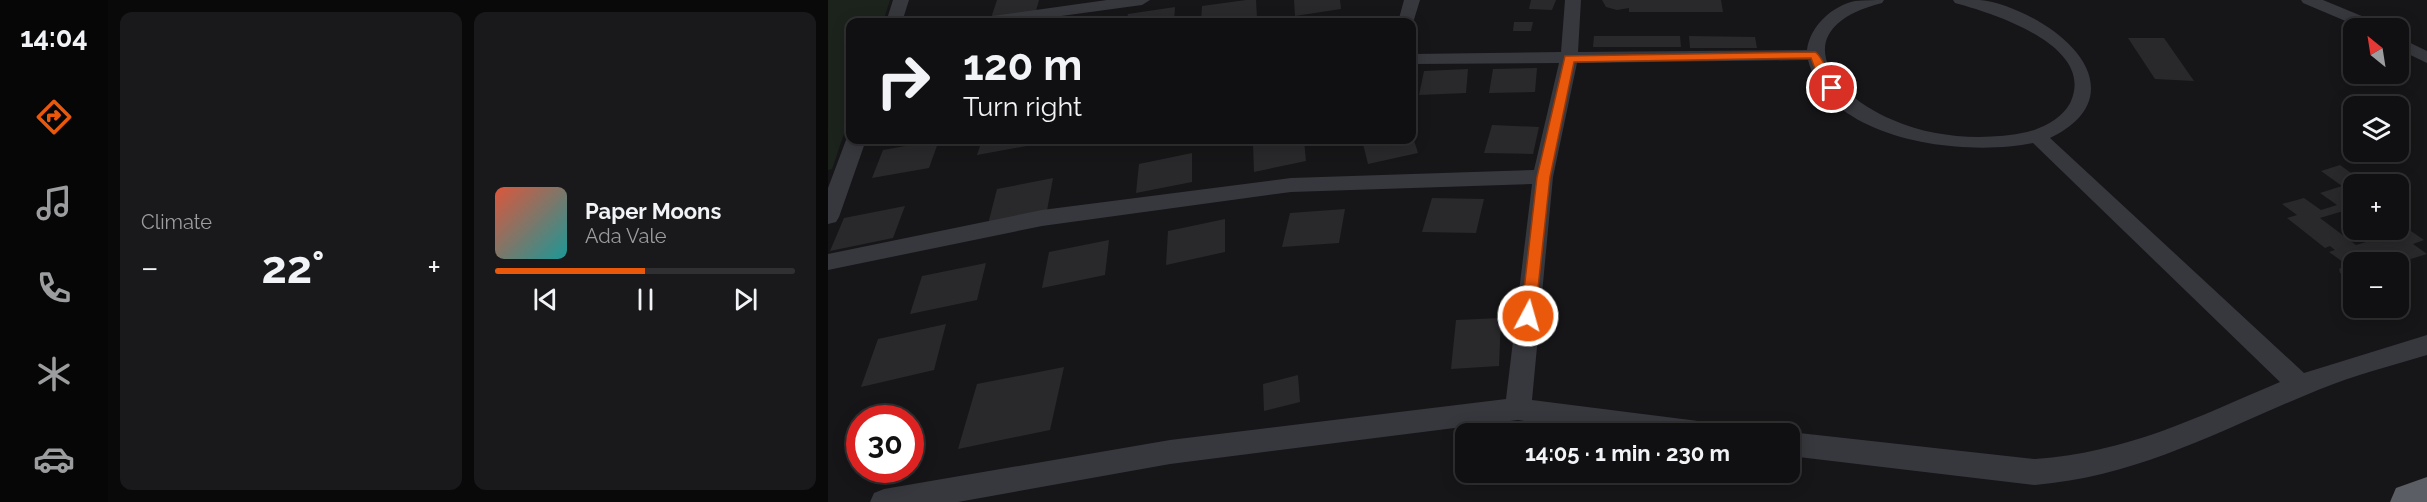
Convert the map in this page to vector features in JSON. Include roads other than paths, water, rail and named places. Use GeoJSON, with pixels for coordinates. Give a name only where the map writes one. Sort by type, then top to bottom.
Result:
{"type":"FeatureCollection","features":[{"type":"Feature","properties":{"kind":"highway"},"geometry":{"type":"LineString","coordinates":[[2411,502],[2427,496]]}},
{"type":"Feature","properties":{"kind":"street"},"geometry":{"type":"LineString","coordinates":[[895,18],[902,0]]}},
{"type":"Feature","properties":{"kind":"street"},"geometry":{"type":"LineString","coordinates":[[1013,18],[1142,0]]}},
{"type":"Feature","properties":{"kind":"street"},"geometry":{"type":"LineString","coordinates":[[1407,18],[1412,0]]}},
{"type":"Feature","properties":{"kind":"street"},"geometry":{"type":"LineString","coordinates":[[1518,409],[1543,177],[1569,59],[1573,0]]}},
{"type":"Feature","properties":{"kind":"street"},"geometry":{"type":"LineString","coordinates":[[1876,0],[1856,6],[1834,18],[1820,35],[1815,55],[1823,77],[1843,99],[1873,119],[1934,139],[2000,143],[2037,136],[2065,121],[2074,112],[2083,92],[2079,69],[2068,53],[2052,38],[1994,4],[1961,0]]}},
{"type":"Feature","properties":{"kind":"street"},"geometry":{"type":"LineString","coordinates":[[2309,0],[2351,18]]}},
{"type":"Feature","properties":{"kind":"street"},"geometry":{"type":"LineString","coordinates":[[2409,48],[2427,58]]}},
{"type":"Feature","properties":{"kind":"street"},"geometry":{"type":"LineString","coordinates":[[1416,59],[1815,55]]}},
{"type":"Feature","properties":{"kind":"street"},"geometry":{"type":"LineString","coordinates":[[2037,136],[2300,385]]}},
{"type":"Feature","properties":{"kind":"street"},"geometry":{"type":"LineString","coordinates":[[828,217],[855,144]]}},
{"type":"Feature","properties":{"kind":"street"},"geometry":{"type":"LineString","coordinates":[[828,262],[1042,218],[1291,185],[1543,177]]}},
{"type":"Feature","properties":{"kind":"street"},"geometry":{"type":"LineString","coordinates":[[1800,445],[2035,472],[2068,471],[2160,446],[2300,385],[2427,345]]}},
{"type":"Feature","properties":{"kind":"street"},"geometry":{"type":"LineString","coordinates":[[884,502],[1170,452],[1518,409],[1623,423]]}}]}
